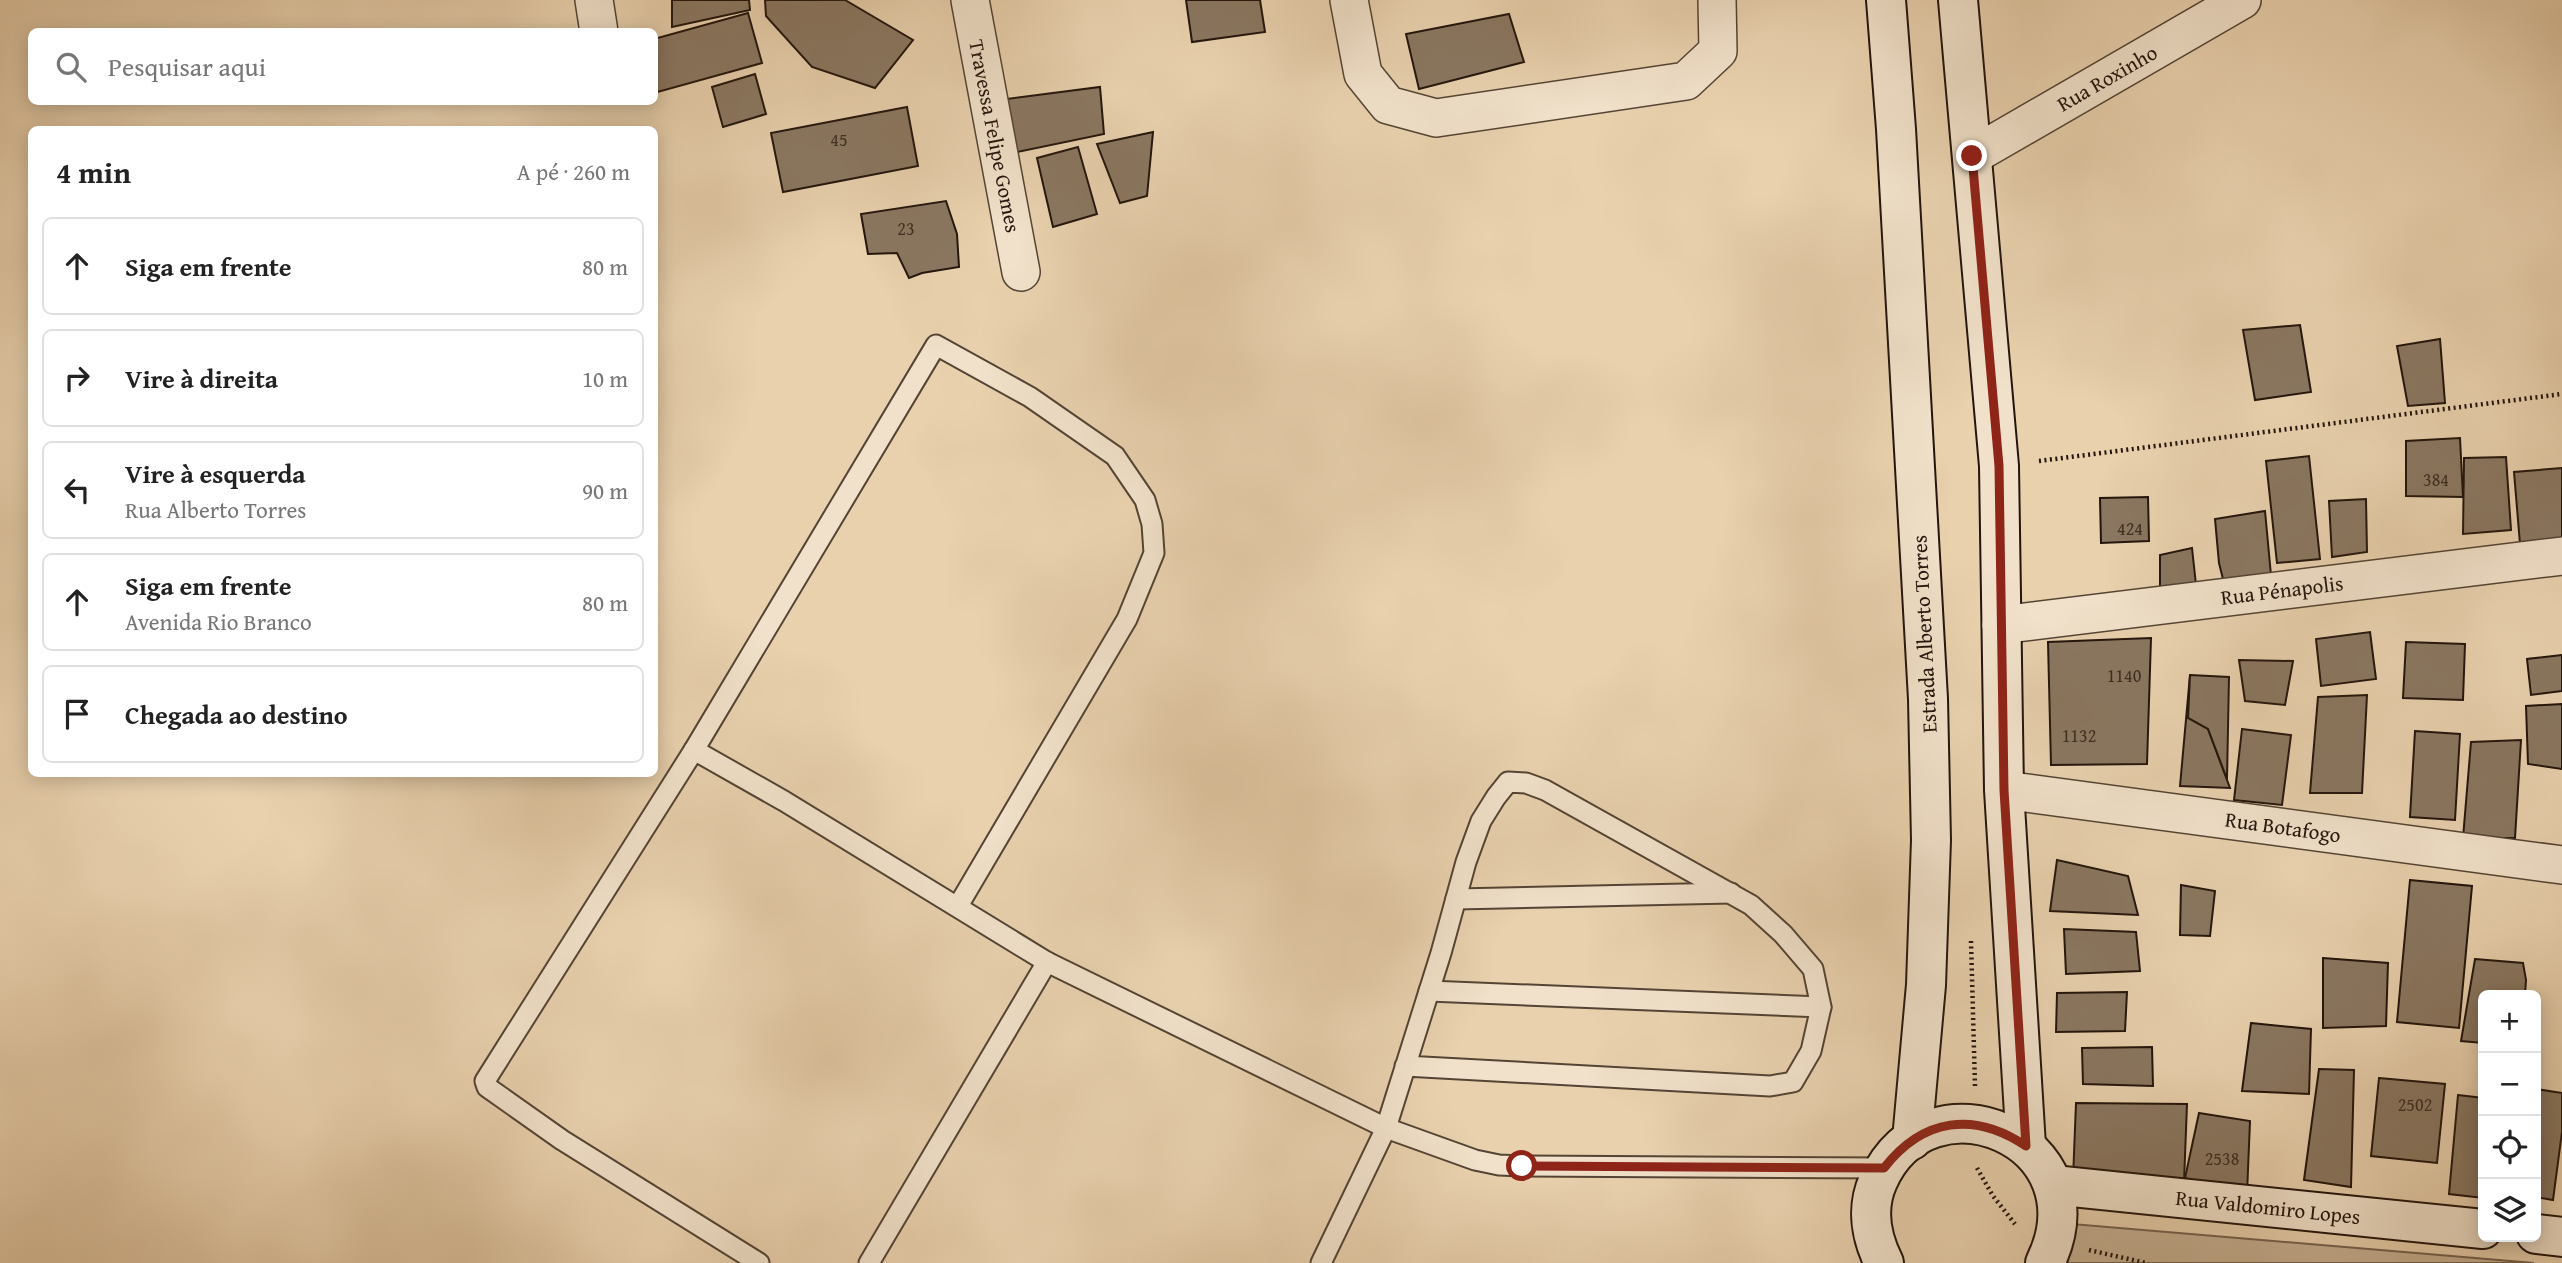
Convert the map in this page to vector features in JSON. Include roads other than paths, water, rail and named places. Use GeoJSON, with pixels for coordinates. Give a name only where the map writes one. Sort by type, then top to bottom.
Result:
{"type":"FeatureCollection","features":[{"type":"Feature","properties":{"kind":"street"},"geometry":{"type":"LineString","coordinates":[[594,0],[598,28]]}},
{"type":"Feature","properties":{"kind":"street","name":"Travessa Felipe Gomes"},"geometry":{"type":"LineString","coordinates":[[970,0],[1021,272]]}},
{"type":"Feature","properties":{"kind":"street"},"geometry":{"type":"LineString","coordinates":[[1349,0],[1363,74],[1388,105],[1436,118],[1686,82],[1718,51],[1717,0]]}},
{"type":"Feature","properties":{"kind":"street","name":"Estrada Alberto Torres"},"geometry":{"type":"LineString","coordinates":[[1886,0],[1896,129],[1928,699],[1930,814],[1926,985],[1912,1140]]}},
{"type":"Feature","properties":{"kind":"street"},"geometry":{"type":"LineString","coordinates":[[1958,0],[1999,466],[2004,790],[2026,1146]]}},
{"type":"Feature","properties":{"kind":"street","name":"Rua Roxinho"},"geometry":{"type":"LineString","coordinates":[[1972,156],[2242,0]]}},
{"type":"Feature","properties":{"kind":"street","name":"Rua Pénapolis"},"geometry":{"type":"LineString","coordinates":[[2001,625],[2562,556]]}},
{"type":"Feature","properties":{"kind":"street","name":"Rua Botafogo"},"geometry":{"type":"LineString","coordinates":[[2004,790],[2562,865]]}},
{"type":"Feature","properties":{"kind":"street"},"geometry":{"type":"LineString","coordinates":[[1884,1263],[1875,1246],[1871,1220],[1873,1192],[1884,1168],[1896,1152],[1912,1140],[1931,1129],[1953,1124],[1976,1124],[1994,1128],[2026,1146],[2042,1164],[2053,1185],[2059,1213],[2055,1242],[2045,1263]]}},
{"type":"Feature","properties":{"kind":"street","name":"Rua Valdomiro Lopes"},"geometry":{"type":"LineString","coordinates":[[2053,1185],[2478,1228]]}},
{"type":"Feature","properties":{"kind":"street"},"geometry":{"type":"LineString","coordinates":[[2541,1235],[2562,1237]]}},
{"type":"Feature","properties":{"kind":"lane"},"geometry":{"type":"LineString","coordinates":[[759,1263],[562,1140],[487,1087],[485,1081],[694,750],[936,345],[1030,397],[1115,456],[1145,500],[1152,524],[1154,553],[1127,619],[958,905]]}},
{"type":"Feature","properties":{"kind":"lane"},"geometry":{"type":"LineString","coordinates":[[694,750],[958,905],[1047,962],[1386,1128],[1475,1160],[1499,1165],[1884,1168]]}},
{"type":"Feature","properties":{"kind":"lane"},"geometry":{"type":"LineString","coordinates":[[1321,1263],[1386,1128],[1466,862],[1482,821],[1508,782],[1526,783],[1545,790],[1751,905],[1783,934],[1813,969],[1821,1007],[1811,1051],[1793,1082],[1770,1086],[1405,1066]]}},
{"type":"Feature","properties":{"kind":"lane"},"geometry":{"type":"LineString","coordinates":[[1456,899],[1733,893]]}},
{"type":"Feature","properties":{"kind":"lane"},"geometry":{"type":"LineString","coordinates":[[869,1263],[1047,962]]}},
{"type":"Feature","properties":{"kind":"lane"},"geometry":{"type":"LineString","coordinates":[[1429,991],[1821,1007]]}}]}
